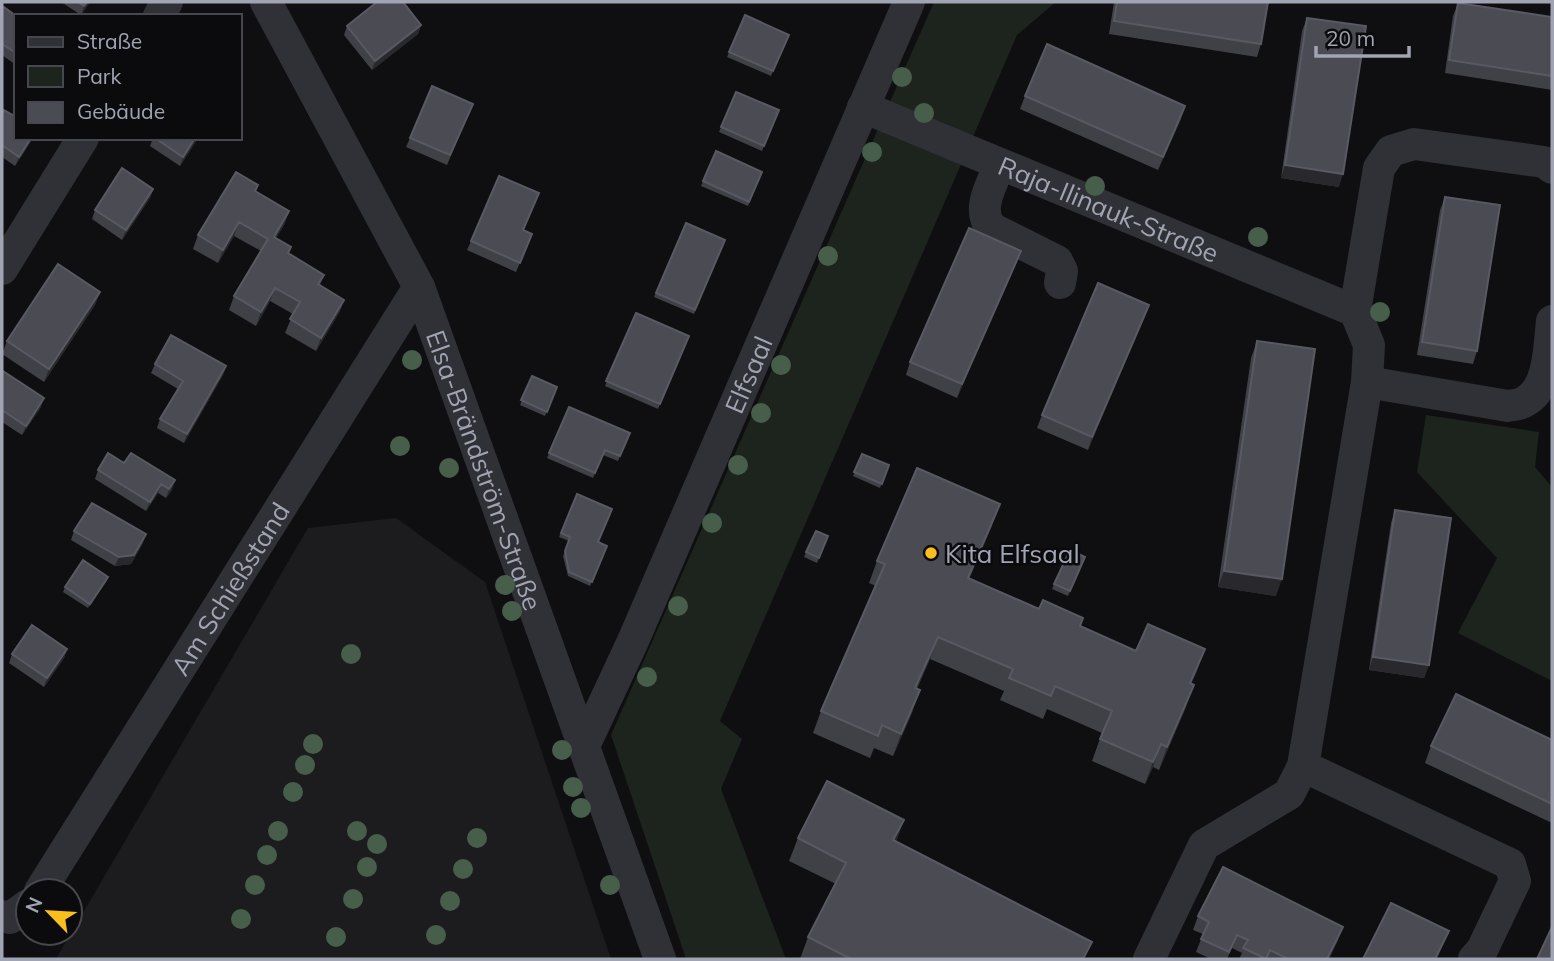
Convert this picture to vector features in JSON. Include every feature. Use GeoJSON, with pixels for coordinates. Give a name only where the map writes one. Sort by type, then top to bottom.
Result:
{"type":"FeatureCollection","features":[{"type":"Feature","properties":{"kind":"street","name":"Elsa-Brändström-Straße"},"geometry":{"type":"LineString","coordinates":[[265,2],[419,287],[660,959]]}},
{"type":"Feature","properties":{"kind":"street","name":"Elfsaal"},"geometry":{"type":"LineString","coordinates":[[583,747],[638,629],[909,2]]}},
{"type":"Feature","properties":{"kind":"street","name":"Raja-Ilinauk-Straße"},"geometry":{"type":"LineString","coordinates":[[863,107],[1355,312]]}},
{"type":"Feature","properties":{"kind":"street"},"geometry":{"type":"LineString","coordinates":[[2,269],[82,140]]}},
{"type":"Feature","properties":{"kind":"street"},"geometry":{"type":"LineString","coordinates":[[1149,959],[1204,845],[1289,794],[1303,766],[1367,382],[1369,345],[1355,312],[1379,168],[1391,151],[1414,144],[1544,162],[1552,168]]}},
{"type":"Feature","properties":{"kind":"street"},"geometry":{"type":"LineString","coordinates":[[1000,164],[984,206],[987,223],[991,228],[1057,261],[1062,271],[1060,283]]}},
{"type":"Feature","properties":{"kind":"street","name":"Am Schießstand"},"geometry":{"type":"LineString","coordinates":[[49,877],[419,287]]}},
{"type":"Feature","properties":{"kind":"street"},"geometry":{"type":"LineString","coordinates":[[1367,382],[1508,406],[1524,402],[1537,391],[1545,370],[1552,321]]}},
{"type":"Feature","properties":{"kind":"street"},"geometry":{"type":"LineString","coordinates":[[1303,766],[1510,864],[1515,881],[1482,950],[1474,959]]}},
{"type":"Feature","properties":{"kind":"shaded area"},"geometry":{"type":"Polygon","coordinates":[[[396,518],[485,582],[611,959],[56,959],[63,947],[84,947],[84,911],[308,528],[396,518]]]}},
{"type":"Feature","properties":{"kind":"green space"},"geometry":{"type":"Polygon","coordinates":[[[934,2],[1056,2],[1017,35],[720,721],[742,739],[721,789],[786,959],[686,959],[611,735],[934,2]]]}},
{"type":"Feature","properties":{"kind":"green space"},"geometry":{"type":"Polygon","coordinates":[[[1426,415],[1539,432],[1535,467],[1552,487],[1552,681],[1458,633],[1497,558],[1417,472],[1426,415]]]}},
{"type":"Feature","properties":{"kind":"building"},"geometry":{"type":"Polygon","coordinates":[[[377,2],[403,2],[421,25],[375,61],[347,26],[377,2]]]}},
{"type":"Feature","properties":{"kind":"building"},"geometry":{"type":"Polygon","coordinates":[[[1117,2],[1268,2],[1261,44],[1114,21],[1117,2]]]}},
{"type":"Feature","properties":{"kind":"building"},"geometry":{"type":"Polygon","coordinates":[[[1458,3],[1552,17],[1552,76],[1449,60],[1458,3]]]}},
{"type":"Feature","properties":{"kind":"building"},"geometry":{"type":"Polygon","coordinates":[[[4,7],[14,14],[14,52],[2,44],[4,7]]]}},
{"type":"Feature","properties":{"kind":"building"},"geometry":{"type":"Polygon","coordinates":[[[745,15],[789,35],[773,71],[729,52],[745,15]]]}},
{"type":"Feature","properties":{"kind":"building"},"geometry":{"type":"Polygon","coordinates":[[[1307,18],[1366,26],[1343,174],[1285,165],[1307,18]]]}},
{"type":"Feature","properties":{"kind":"building"},"geometry":{"type":"Polygon","coordinates":[[[1047,44],[1185,106],[1163,157],[1025,96],[1047,44]]]}},
{"type":"Feature","properties":{"kind":"building"},"geometry":{"type":"Polygon","coordinates":[[[432,86],[473,104],[450,155],[410,138],[432,86]]]}},
{"type":"Feature","properties":{"kind":"building"},"geometry":{"type":"Polygon","coordinates":[[[736,92],[779,110],[764,146],[721,127],[736,92]]]}},
{"type":"Feature","properties":{"kind":"building"},"geometry":{"type":"Polygon","coordinates":[[[4,110],[14,116],[14,140],[30,140],[19,157],[2,145],[4,110]]]}},
{"type":"Feature","properties":{"kind":"building"},"geometry":{"type":"Polygon","coordinates":[[[158,140],[194,140],[183,157],[158,140]]]}},
{"type":"Feature","properties":{"kind":"building"},"geometry":{"type":"Polygon","coordinates":[[[716,151],[762,172],[749,202],[703,181],[716,151]]]}},
{"type":"Feature","properties":{"kind":"building"},"geometry":{"type":"Polygon","coordinates":[[[122,168],[153,189],[126,230],[95,210],[122,168]]]}},
{"type":"Feature","properties":{"kind":"building"},"geometry":{"type":"Polygon","coordinates":[[[236,172],[258,185],[255,191],[289,211],[274,237],[291,247],[288,253],[324,275],[318,284],[344,300],[321,338],[290,319],[300,302],[275,288],[261,312],[234,296],[268,239],[239,222],[223,250],[198,235],[236,172]]]}},
{"type":"Feature","properties":{"kind":"building"},"geometry":{"type":"Polygon","coordinates":[[[499,176],[539,193],[523,230],[532,234],[520,263],[471,241],[499,176]]]}},
{"type":"Feature","properties":{"kind":"building"},"geometry":{"type":"Polygon","coordinates":[[[1445,197],[1500,205],[1477,351],[1422,342],[1445,197]]]}},
{"type":"Feature","properties":{"kind":"building"},"geometry":{"type":"Polygon","coordinates":[[[686,223],[725,240],[695,310],[656,293],[686,223]]]}},
{"type":"Feature","properties":{"kind":"building"},"geometry":{"type":"Polygon","coordinates":[[[969,228],[1021,251],[962,384],[910,362],[969,228]]]}},
{"type":"Feature","properties":{"kind":"building"},"geometry":{"type":"Polygon","coordinates":[[[58,264],[100,292],[49,369],[7,341],[58,264]]]}},
{"type":"Feature","properties":{"kind":"building"},"geometry":{"type":"Polygon","coordinates":[[[1098,283],[1149,305],[1092,437],[1042,415],[1098,283]]]}},
{"type":"Feature","properties":{"kind":"building"},"geometry":{"type":"Polygon","coordinates":[[[636,313],[689,336],[660,404],[606,381],[636,313]]]}},
{"type":"Feature","properties":{"kind":"building"},"geometry":{"type":"Polygon","coordinates":[[[171,335],[226,366],[187,434],[160,419],[183,381],[155,364],[171,335]]]}},
{"type":"Feature","properties":{"kind":"building"},"geometry":{"type":"Polygon","coordinates":[[[1257,341],[1315,349],[1282,579],[1224,571],[1257,341]]]}},
{"type":"Feature","properties":{"kind":"building"},"geometry":{"type":"Polygon","coordinates":[[[3,371],[44,398],[26,426],[2,410],[3,371]]]}},
{"type":"Feature","properties":{"kind":"building"},"geometry":{"type":"Polygon","coordinates":[[[532,376],[557,387],[547,412],[521,400],[532,376]]]}},
{"type":"Feature","properties":{"kind":"building"},"geometry":{"type":"Polygon","coordinates":[[[569,407],[630,433],[620,456],[605,450],[595,473],[549,453],[569,407]]]}},
{"type":"Feature","properties":{"kind":"building"},"geometry":{"type":"Polygon","coordinates":[[[108,453],[124,463],[131,453],[175,480],[169,489],[161,484],[150,502],[98,470],[108,453]]]}},
{"type":"Feature","properties":{"kind":"building"},"geometry":{"type":"Polygon","coordinates":[[[862,454],[889,465],[882,484],[854,472],[862,454]]]}},
{"type":"Feature","properties":{"kind":"building"},"geometry":{"type":"Polygon","coordinates":[[[917,468],[1000,504],[968,578],[1039,609],[1043,600],[1083,618],[1080,626],[1136,651],[1148,624],[1205,649],[1190,683],[1194,685],[1167,747],[1161,744],[1153,762],[1100,739],[1112,711],[1055,686],[1051,696],[1009,678],[1013,669],[938,637],[915,688],[920,690],[901,734],[882,725],[878,736],[821,711],[885,564],[877,561],[917,468]]]}},
{"type":"Feature","properties":{"kind":"building"},"geometry":{"type":"Polygon","coordinates":[[[577,494],[612,509],[598,542],[607,546],[592,582],[569,572],[565,551],[570,537],[561,533],[577,494]]]}},
{"type":"Feature","properties":{"kind":"building"},"geometry":{"type":"Polygon","coordinates":[[[92,503],[146,534],[134,555],[119,557],[74,531],[92,503]]]}},
{"type":"Feature","properties":{"kind":"building"},"geometry":{"type":"Polygon","coordinates":[[[1395,510],[1451,518],[1429,665],[1373,657],[1395,510]]]}},
{"type":"Feature","properties":{"kind":"building"},"geometry":{"type":"Polygon","coordinates":[[[816,531],[828,536],[819,558],[806,552],[816,531]]]}},
{"type":"Feature","properties":{"kind":"building"},"geometry":{"type":"Polygon","coordinates":[[[1070,550],[1085,557],[1070,591],[1054,584],[1070,550]]]}},
{"type":"Feature","properties":{"kind":"building"},"geometry":{"type":"Polygon","coordinates":[[[83,560],[108,577],[90,604],[65,587],[83,560]]]}},
{"type":"Feature","properties":{"kind":"building"},"geometry":{"type":"Polygon","coordinates":[[[32,625],[67,649],[47,678],[12,654],[32,625]]]}},
{"type":"Feature","properties":{"kind":"building"},"geometry":{"type":"Polygon","coordinates":[[[1456,694],[1552,740],[1552,804],[1431,746],[1456,694]]]}},
{"type":"Feature","properties":{"kind":"building"},"geometry":{"type":"Polygon","coordinates":[[[827,781],[904,820],[893,840],[1092,942],[1083,959],[851,959],[808,937],[846,863],[798,838],[827,781]]]}},
{"type":"Feature","properties":{"kind":"building"},"geometry":{"type":"Polygon","coordinates":[[[1223,867],[1343,927],[1327,959],[1288,959],[1270,950],[1266,959],[1243,948],[1248,940],[1237,935],[1229,952],[1201,939],[1209,922],[1198,916],[1223,867]]]}},
{"type":"Feature","properties":{"kind":"building"},"geometry":{"type":"Polygon","coordinates":[[[1391,903],[1449,931],[1435,959],[1363,959],[1391,903]]]}},
{"type":"Feature","properties":{"kind":"building"},"geometry":{"type":"Polygon","coordinates":[[[1552,927],[1552,959],[1537,959],[1552,927]]]}},
{"type":"Feature","properties":{"kind":"place","name":"Kita Elfsaal"},"geometry":{"type":"Point","coordinates":[931,553]}}]}
